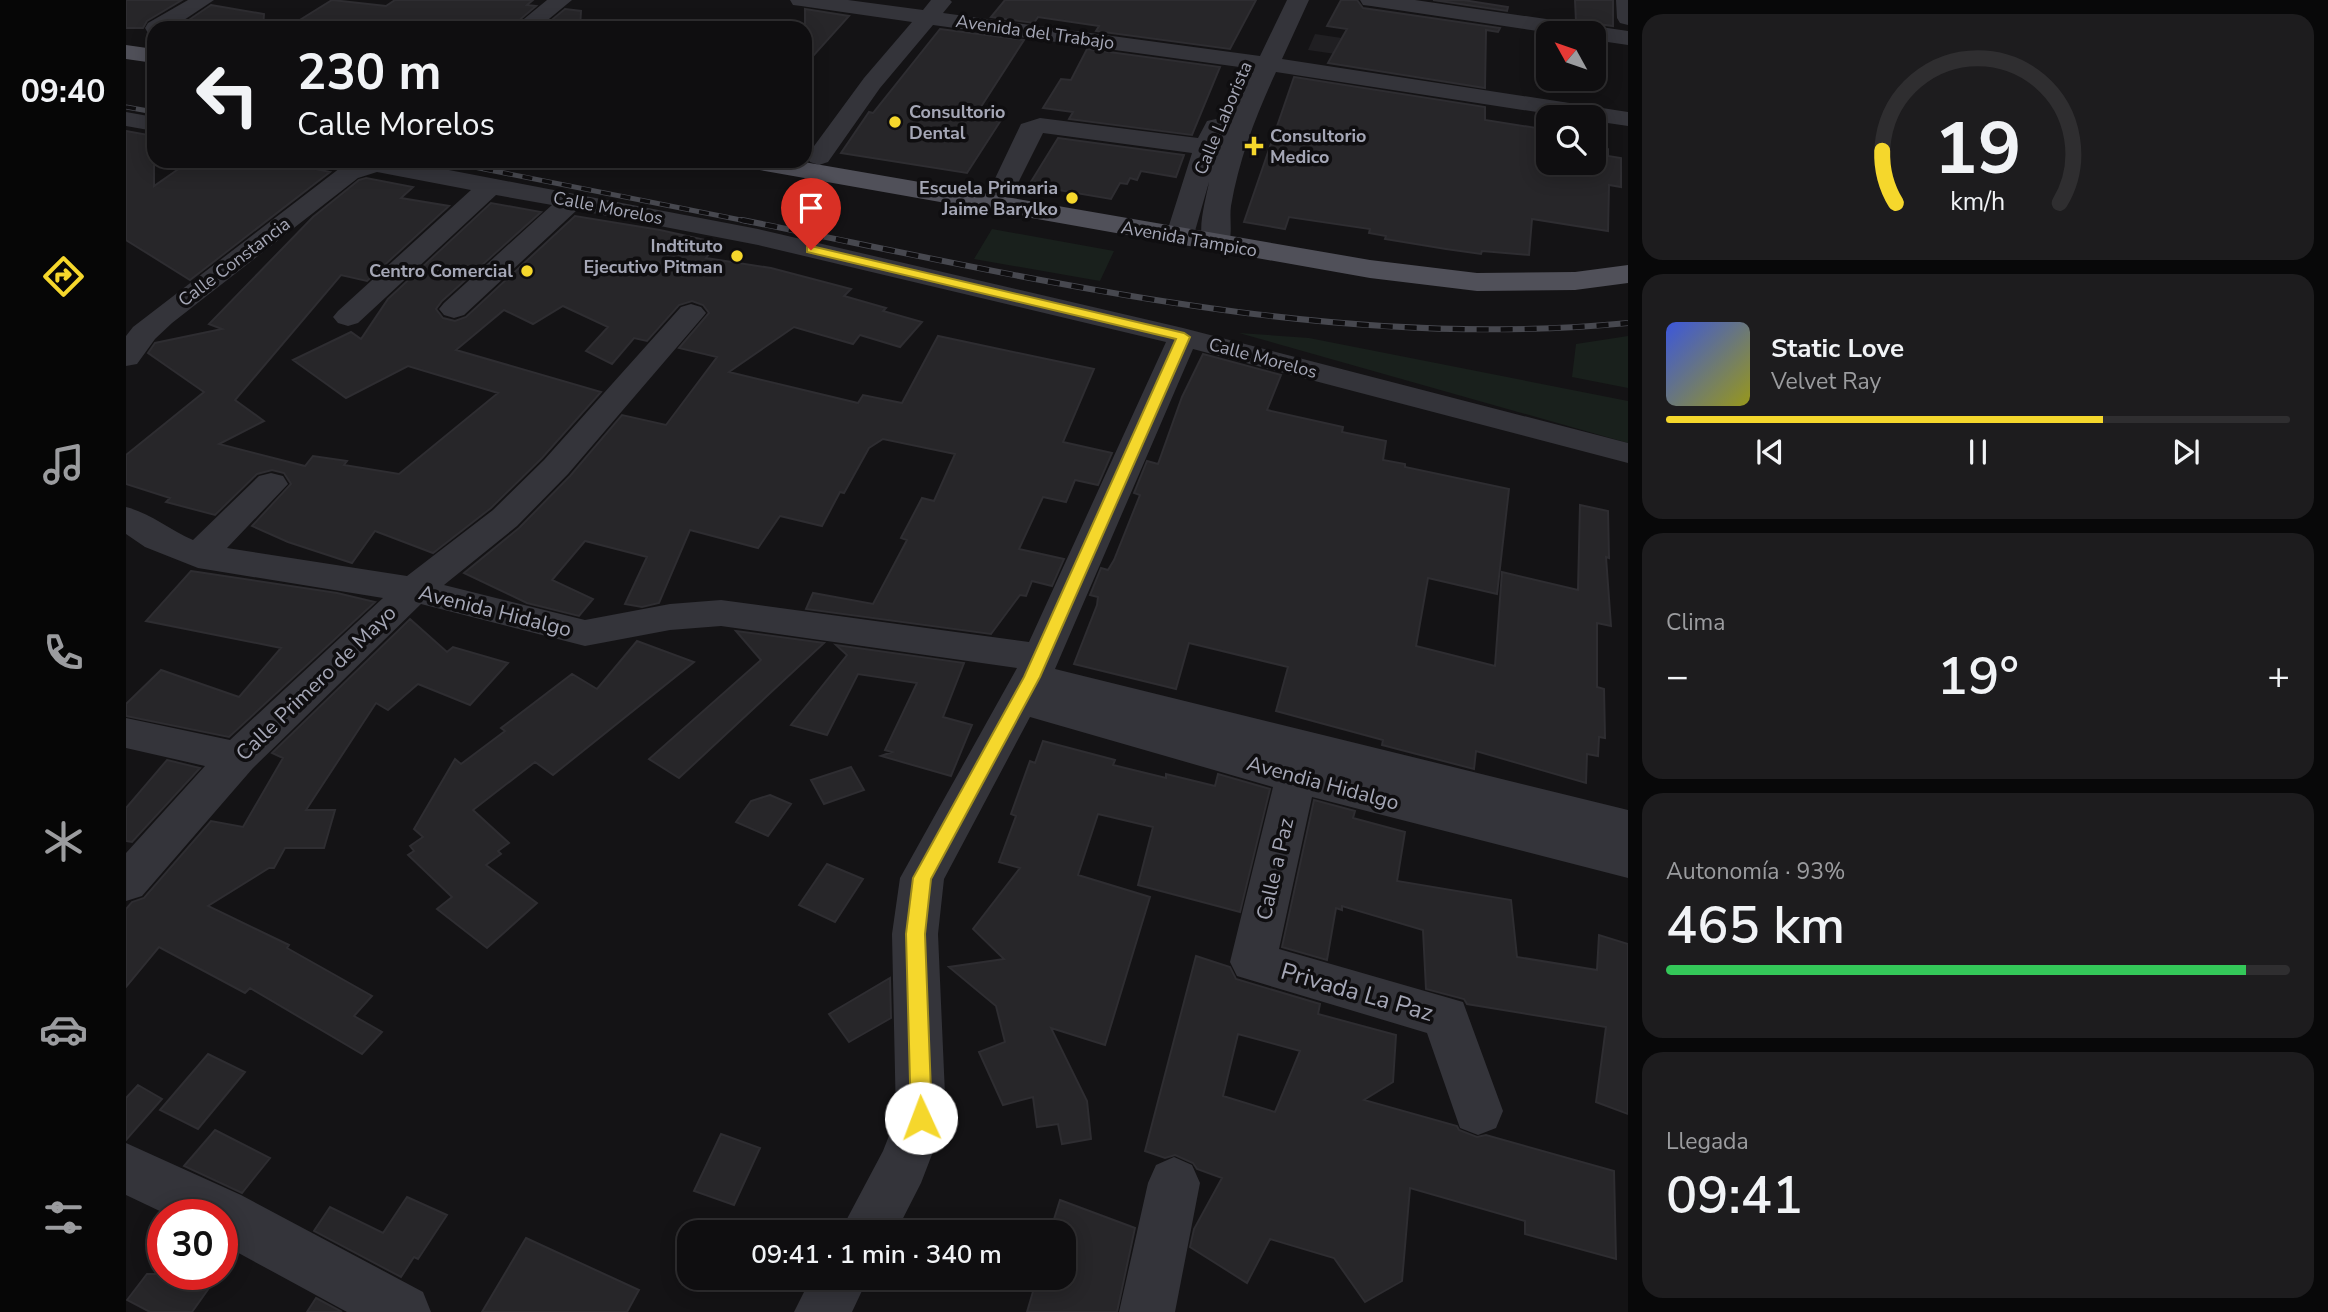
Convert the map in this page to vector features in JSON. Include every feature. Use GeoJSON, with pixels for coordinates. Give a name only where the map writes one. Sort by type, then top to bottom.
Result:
{"type":"FeatureCollection","features":[{"type":"Feature","properties":{"kind":"main road","name":"Avenida Tampico"},"geometry":{"type":"LineString","coordinates":[[812,156],[1003,189],[1181,230]]}},
{"type":"Feature","properties":{"kind":"main road","name":"Avenida Tampico"},"geometry":{"type":"LineString","coordinates":[[797,168],[1181,230],[1454,262],[1559,262],[1628,252]]}},
{"type":"Feature","properties":{"kind":"main road","name":"Avenida Tampico"},"geometry":{"type":"LineString","coordinates":[[1216,235],[1370,269],[1477,282],[1575,281],[1628,274]]}},
{"type":"Feature","properties":{"kind":"street"},"geometry":{"type":"LineString","coordinates":[[170,21],[204,0]]}},
{"type":"Feature","properties":{"kind":"street"},"geometry":{"type":"LineString","coordinates":[[194,21],[229,0]]}},
{"type":"Feature","properties":{"kind":"street"},"geometry":{"type":"LineString","coordinates":[[533,21],[561,0]]}},
{"type":"Feature","properties":{"kind":"street"},"geometry":{"type":"LineString","coordinates":[[557,21],[583,0]]}},
{"type":"Feature","properties":{"kind":"street","name":"Avenida del Trabajo"},"geometry":{"type":"LineString","coordinates":[[801,0],[923,7]]}},
{"type":"Feature","properties":{"kind":"street","name":"Avenida del Trabajo"},"geometry":{"type":"LineString","coordinates":[[883,0],[1261,57]]}},
{"type":"Feature","properties":{"kind":"street","name":"Calle Laborista"},"geometry":{"type":"LineString","coordinates":[[1261,57],[1273,0]]}},
{"type":"Feature","properties":{"kind":"street","name":"Calle Laborista"},"geometry":{"type":"LineString","coordinates":[[1181,230],[1261,57],[1298,0]]}},
{"type":"Feature","properties":{"kind":"street"},"geometry":{"type":"LineString","coordinates":[[1371,0],[1628,38]]}},
{"type":"Feature","properties":{"kind":"street"},"geometry":{"type":"LineString","coordinates":[[1627,0],[1628,18]]}},
{"type":"Feature","properties":{"kind":"street"},"geometry":{"type":"LineString","coordinates":[[872,83],[841,89],[923,7]]}},
{"type":"Feature","properties":{"kind":"street"},"geometry":{"type":"LineString","coordinates":[[812,156],[872,83],[923,7]]}},
{"type":"Feature","properties":{"kind":"street"},"geometry":{"type":"LineString","coordinates":[[1261,57],[1628,107]]}},
{"type":"Feature","properties":{"kind":"street"},"geometry":{"type":"LineString","coordinates":[[1261,57],[1628,119]]}},
{"type":"Feature","properties":{"kind":"street"},"geometry":{"type":"LineString","coordinates":[[126,119],[147,123]]}},
{"type":"Feature","properties":{"kind":"street"},"geometry":{"type":"LineString","coordinates":[[1003,189],[1030,130],[1040,125],[1218,148]]}},
{"type":"Feature","properties":{"kind":"street","name":"Calle Laborista"},"geometry":{"type":"LineString","coordinates":[[1216,235],[1218,148]]}},
{"type":"Feature","properties":{"kind":"street","name":"Calle Constancia"},"geometry":{"type":"LineString","coordinates":[[126,357],[162,317],[359,168]]}},
{"type":"Feature","properties":{"kind":"street","name":"Calle Morelos"},"geometry":{"type":"LineString","coordinates":[[387,168],[758,237],[1184,337],[1628,453]]}},
{"type":"Feature","properties":{"kind":"street"},"geometry":{"type":"LineString","coordinates":[[348,317],[490,186]]}},
{"type":"Feature","properties":{"kind":"street"},"geometry":{"type":"LineString","coordinates":[[454,309],[572,201]]}},
{"type":"Feature","properties":{"kind":"street","name":"Calle Primero de Mayo"},"geometry":{"type":"LineString","coordinates":[[126,883],[238,757],[414,590],[505,518],[556,467],[691,313]]}},
{"type":"Feature","properties":{"kind":"street"},"geometry":{"type":"LineString","coordinates":[[874,1220],[904,1166],[921,1118],[915,934],[922,878],[1031,678],[1184,337]]}},
{"type":"Feature","properties":{"kind":"street"},"geometry":{"type":"LineString","coordinates":[[198,556],[271,484]]}},
{"type":"Feature","properties":{"kind":"street","name":"Avenida Hidalgo"},"geometry":{"type":"LineString","coordinates":[[126,518],[158,539],[198,556],[414,590],[585,633],[670,617],[720,612],[1031,678]]}},
{"type":"Feature","properties":{"kind":"street","name":"Avendia Hidalgo"},"geometry":{"type":"LineString","coordinates":[[1031,678],[1296,777],[1628,860]]}},
{"type":"Feature","properties":{"kind":"street","name":"Avendia Hidalgo"},"geometry":{"type":"LineString","coordinates":[[1031,678],[1628,827]]}},
{"type":"Feature","properties":{"kind":"street"},"geometry":{"type":"LineString","coordinates":[[126,733],[238,757]]}},
{"type":"Feature","properties":{"kind":"street","name":"Calle a Paz"},"geometry":{"type":"LineString","coordinates":[[1253,962],[1296,777]]}},
{"type":"Feature","properties":{"kind":"street","name":"Privada La Paz"},"geometry":{"type":"LineString","coordinates":[[1253,962],[1446,1017],[1478,1111]]}},
{"type":"Feature","properties":{"kind":"street"},"geometry":{"type":"LineString","coordinates":[[126,1168],[189,1199]]}},
{"type":"Feature","properties":{"kind":"street"},"geometry":{"type":"LineString","coordinates":[[1147,1312],[1174,1183]]}},
{"type":"Feature","properties":{"kind":"street"},"geometry":{"type":"LineString","coordinates":[[238,1224],[403,1312]]}},
{"type":"Feature","properties":{"kind":"street"},"geometry":{"type":"LineString","coordinates":[[822,1312],[834,1290]]}},
{"type":"Feature","properties":{"kind":"shaded area"},"geometry":{"type":"Polygon","coordinates":[[[1315,34],[1375,43],[1370,59],[1308,50],[1315,34]]]}},
{"type":"Feature","properties":{"kind":"shaded area"},"geometry":{"type":"Polygon","coordinates":[[[992,229],[1114,251],[1100,281],[974,259],[992,229]]]}},
{"type":"Feature","properties":{"kind":"shaded area"},"geometry":{"type":"Polygon","coordinates":[[[1239,333],[1309,338],[1628,401],[1628,443],[1239,333]]]}},
{"type":"Feature","properties":{"kind":"shaded area"},"geometry":{"type":"Polygon","coordinates":[[[1628,336],[1628,388],[1572,377],[1576,344],[1628,336]]]}},
{"type":"Feature","properties":{"kind":"building"},"geometry":{"type":"Polygon","coordinates":[[[126,0],[182,0],[147,21],[143,28],[126,28],[126,0]]]}},
{"type":"Feature","properties":{"kind":"building"},"geometry":{"type":"Polygon","coordinates":[[[332,0],[386,6],[395,0],[533,0],[527,5],[536,6],[518,21],[298,21],[332,0]]]}},
{"type":"Feature","properties":{"kind":"building"},"geometry":{"type":"Polygon","coordinates":[[[1005,0],[1256,0],[1230,49],[1096,31],[1099,26],[1038,17],[1034,23],[991,17],[1005,0]]]}},
{"type":"Feature","properties":{"kind":"building"},"geometry":{"type":"Polygon","coordinates":[[[1341,0],[1357,0],[1363,8],[1500,28],[1498,32],[1486,30],[1485,88],[1328,63],[1347,29],[1327,26],[1341,0]]]}},
{"type":"Feature","properties":{"kind":"building"},"geometry":{"type":"Polygon","coordinates":[[[1433,0],[1463,0],[1508,7],[1507,11],[1433,0]]]}},
{"type":"Feature","properties":{"kind":"building"},"geometry":{"type":"Polygon","coordinates":[[[1575,0],[1613,0],[1613,26],[1606,25],[1606,21],[1576,21],[1575,0]]]}},
{"type":"Feature","properties":{"kind":"building"},"geometry":{"type":"Polygon","coordinates":[[[211,5],[264,14],[264,21],[187,21],[211,5]]]}},
{"type":"Feature","properties":{"kind":"building"},"geometry":{"type":"Polygon","coordinates":[[[565,9],[581,11],[580,21],[550,21],[565,9]]]}},
{"type":"Feature","properties":{"kind":"building"},"geometry":{"type":"Polygon","coordinates":[[[805,9],[849,16],[812,57],[812,21],[805,21],[805,9]]]}},
{"type":"Feature","properties":{"kind":"building"},"geometry":{"type":"Polygon","coordinates":[[[940,29],[1024,40],[977,113],[1003,117],[967,173],[841,153],[869,112],[873,113],[940,29]]]}},
{"type":"Feature","properties":{"kind":"building"},"geometry":{"type":"Polygon","coordinates":[[[1087,49],[1220,67],[1192,135],[1069,119],[1073,112],[1043,108],[1061,79],[1071,80],[1087,49]]]}},
{"type":"Feature","properties":{"kind":"building"},"geometry":{"type":"Polygon","coordinates":[[[1294,77],[1485,107],[1485,120],[1536,128],[1536,175],[1606,175],[1606,149],[1608,156],[1621,158],[1621,187],[1609,185],[1608,231],[1532,219],[1529,255],[1482,251],[1481,254],[1385,239],[1386,236],[1369,233],[1370,229],[1289,217],[1285,229],[1244,222],[1294,77]]]}},
{"type":"Feature","properties":{"kind":"building"},"geometry":{"type":"Polygon","coordinates":[[[126,131],[147,135],[147,168],[154,168],[154,186],[180,168],[311,168],[330,172],[190,280],[126,240],[126,131]]]}},
{"type":"Feature","properties":{"kind":"building"},"geometry":{"type":"Polygon","coordinates":[[[1058,138],[1184,155],[1176,177],[1141,171],[1137,180],[1130,178],[1127,184],[1120,183],[1111,199],[1029,185],[1058,138]]]}},
{"type":"Feature","properties":{"kind":"building"},"geometry":{"type":"Polygon","coordinates":[[[366,178],[413,187],[401,198],[449,206],[367,281],[341,275],[235,400],[264,421],[219,444],[305,466],[313,456],[347,461],[344,465],[399,474],[498,393],[408,366],[346,398],[293,360],[351,332],[361,339],[388,299],[491,203],[541,212],[442,301],[436,309],[443,318],[455,321],[466,317],[575,216],[660,230],[718,243],[706,258],[771,268],[851,289],[844,296],[922,322],[900,347],[860,335],[853,344],[794,327],[729,372],[858,403],[863,395],[902,403],[938,336],[1094,369],[1063,442],[1112,453],[1098,485],[1075,480],[1066,502],[1043,497],[1019,549],[1064,559],[1052,586],[1032,581],[1026,596],[1020,595],[991,634],[806,609],[813,593],[873,604],[907,540],[901,538],[922,498],[934,501],[955,454],[883,439],[869,448],[844,493],[840,492],[822,526],[780,516],[758,548],[690,530],[659,603],[642,607],[625,604],[647,557],[585,541],[552,580],[593,599],[579,616],[527,603],[464,573],[519,528],[570,476],[622,415],[666,425],[717,357],[679,348],[709,313],[703,305],[692,301],[679,305],[647,341],[634,338],[612,364],[586,351],[608,327],[563,306],[533,324],[504,310],[456,350],[601,392],[542,458],[491,508],[433,553],[375,531],[352,563],[288,542],[252,526],[291,484],[284,473],[272,470],[257,474],[215,515],[166,502],[170,498],[126,484],[126,455],[204,392],[148,353],[155,343],[222,329],[209,324],[313,217],[359,180],[366,178]]]}},
{"type":"Feature","properties":{"kind":"building"},"geometry":{"type":"Polygon","coordinates":[[[1203,354],[1281,375],[1267,410],[1343,427],[1342,432],[1386,441],[1383,460],[1509,489],[1497,594],[1428,578],[1416,646],[1495,666],[1502,572],[1578,590],[1580,505],[1608,511],[1609,558],[1606,557],[1611,626],[1597,623],[1597,687],[1604,689],[1605,738],[1599,737],[1598,756],[1587,754],[1586,783],[1476,751],[1474,769],[1382,745],[1383,740],[1276,711],[1288,667],[1189,643],[1176,689],[1074,664],[1097,605],[1098,597],[1090,595],[1101,568],[1108,570],[1114,560],[1140,495],[1134,493],[1147,461],[1158,464],[1182,397],[1203,354]]]}},
{"type":"Feature","properties":{"kind":"building"},"geometry":{"type":"Polygon","coordinates":[[[191,571],[337,593],[375,602],[229,737],[126,716],[126,704],[161,670],[239,697],[281,648],[146,621],[191,571]]]}},
{"type":"Feature","properties":{"kind":"building"},"geometry":{"type":"Polygon","coordinates":[[[410,619],[447,652],[453,647],[508,663],[470,705],[418,684],[388,710],[376,703],[306,810],[335,810],[324,848],[285,848],[274,868],[269,868],[208,906],[289,945],[287,948],[372,996],[354,1016],[382,1032],[362,1054],[250,988],[245,993],[159,947],[126,987],[126,909],[132,902],[144,898],[211,821],[243,827],[283,758],[272,753],[410,619]]]}},
{"type":"Feature","properties":{"kind":"building"},"geometry":{"type":"Polygon","coordinates":[[[736,631],[824,643],[679,778],[649,759],[761,660],[736,631]]]}},
{"type":"Feature","properties":{"kind":"building"},"geometry":{"type":"Polygon","coordinates":[[[637,641],[694,662],[553,775],[535,762],[473,810],[509,843],[498,851],[501,854],[486,865],[537,903],[487,948],[437,909],[452,897],[408,855],[414,851],[410,846],[423,837],[414,829],[455,759],[461,764],[505,731],[501,728],[572,674],[597,689],[637,641]]]}},
{"type":"Feature","properties":{"kind":"building"},"geometry":{"type":"Polygon","coordinates":[[[836,645],[964,663],[943,717],[972,725],[951,776],[881,756],[892,752],[885,750],[917,683],[858,674],[827,735],[791,725],[847,655],[836,645]]]}},
{"type":"Feature","properties":{"kind":"building"},"geometry":{"type":"Polygon","coordinates":[[[1043,741],[1115,760],[1113,765],[1166,778],[1166,774],[1215,786],[1218,774],[1270,789],[1240,912],[1138,885],[1153,827],[1098,814],[1078,875],[1150,897],[1105,1045],[1051,1028],[1087,1101],[1091,1139],[1062,1144],[1058,1124],[1037,1127],[1033,1097],[1003,1105],[979,1052],[1005,1042],[996,1006],[949,967],[1004,959],[973,929],[1020,868],[999,862],[1016,816],[1011,814],[1030,761],[1035,763],[1043,741]]]}},
{"type":"Feature","properties":{"kind":"building"},"geometry":{"type":"Polygon","coordinates":[[[167,760],[200,768],[132,842],[126,841],[126,808],[167,760]]]}},
{"type":"Feature","properties":{"kind":"building"},"geometry":{"type":"Polygon","coordinates":[[[851,767],[864,790],[824,804],[811,780],[851,767]]]}},
{"type":"Feature","properties":{"kind":"building"},"geometry":{"type":"Polygon","coordinates":[[[770,795],[791,804],[768,836],[736,822],[751,801],[770,795]]]}},
{"type":"Feature","properties":{"kind":"building"},"geometry":{"type":"Polygon","coordinates":[[[1314,800],[1355,811],[1353,818],[1405,832],[1397,881],[1511,900],[1517,957],[1597,970],[1599,935],[1628,944],[1628,1114],[1596,1102],[1606,1027],[1467,1004],[1464,999],[1426,989],[1423,930],[1342,906],[1342,910],[1336,908],[1327,960],[1282,947],[1314,800]]]}},
{"type":"Feature","properties":{"kind":"building"},"geometry":{"type":"Polygon","coordinates":[[[827,864],[863,879],[835,922],[799,905],[827,864]]]}},
{"type":"Feature","properties":{"kind":"building"},"geometry":{"type":"Polygon","coordinates":[[[1196,956],[1230,967],[1236,979],[1320,1004],[1318,1014],[1396,1035],[1393,1082],[1364,1100],[1457,1126],[1459,1130],[1477,1137],[1486,1135],[1614,1171],[1616,1259],[1525,1234],[1525,1221],[1410,1188],[1402,1281],[1365,1302],[1334,1258],[1270,1239],[1247,1283],[1190,1247],[1194,1229],[1222,1178],[1197,1169],[1193,1163],[1175,1155],[1165,1158],[1145,1151],[1196,956]],[[1238,1034],[1223,1096],[1275,1112],[1300,1051],[1238,1034]]]}},
{"type":"Feature","properties":{"kind":"building"},"geometry":{"type":"Polygon","coordinates":[[[890,978],[891,1018],[849,1042],[829,1014],[890,978]]]}},
{"type":"Feature","properties":{"kind":"building"},"geometry":{"type":"Polygon","coordinates":[[[208,1054],[245,1072],[198,1129],[160,1110],[208,1054]]]}},
{"type":"Feature","properties":{"kind":"building"},"geometry":{"type":"Polygon","coordinates":[[[138,1085],[162,1099],[126,1140],[126,1098],[138,1085]]]}},
{"type":"Feature","properties":{"kind":"building"},"geometry":{"type":"Polygon","coordinates":[[[215,1130],[270,1158],[242,1193],[184,1166],[215,1130]]]}},
{"type":"Feature","properties":{"kind":"building"},"geometry":{"type":"Polygon","coordinates":[[[721,1134],[760,1148],[734,1205],[694,1191],[721,1134]]]}},
{"type":"Feature","properties":{"kind":"building"},"geometry":{"type":"Polygon","coordinates":[[[407,1197],[447,1215],[418,1259],[414,1257],[401,1277],[314,1231],[330,1207],[383,1233],[407,1197]]]}},
{"type":"Feature","properties":{"kind":"building"},"geometry":{"type":"Polygon","coordinates":[[[1060,1200],[1135,1228],[1117,1312],[1027,1312],[1033,1290],[1076,1290],[1076,1220],[1054,1220],[1060,1200]]]}},
{"type":"Feature","properties":{"kind":"building"},"geometry":{"type":"Polygon","coordinates":[[[526,1238],[639,1290],[627,1312],[482,1312],[526,1238]]]}},
{"type":"Feature","properties":{"kind":"building"},"geometry":{"type":"Polygon","coordinates":[[[147,1274],[147,1290],[208,1290],[192,1312],[150,1312],[127,1300],[147,1274]]]}},
{"type":"Feature","properties":{"kind":"building"},"geometry":{"type":"Polygon","coordinates":[[[316,1298],[342,1312],[307,1312],[316,1298]]]}},
{"type":"Feature","properties":{"kind":"railway"},"geometry":{"type":"LineString","coordinates":[[126,107],[147,111]]}},
{"type":"Feature","properties":{"kind":"railway"},"geometry":{"type":"LineString","coordinates":[[479,168],[751,222]]}},
{"type":"Feature","properties":{"kind":"railway"},"geometry":{"type":"LineString","coordinates":[[742,220],[1071,286],[1293,318],[1404,327],[1516,329],[1628,323]]}},
{"type":"Feature","properties":{"kind":"place","name":"Consultorio Dental"},"geometry":{"type":"Point","coordinates":[895,122]}},
{"type":"Feature","properties":{"kind":"place","name":"Consultorio Medico"},"geometry":{"type":"Point","coordinates":[1254,146]}},
{"type":"Feature","properties":{"kind":"place","name":"Escuela Primaria Jaime Barylko"},"geometry":{"type":"Point","coordinates":[1072,198]}},
{"type":"Feature","properties":{"kind":"place","name":"Indtituto Ejecutivo Pitman"},"geometry":{"type":"Point","coordinates":[737,256]}},
{"type":"Feature","properties":{"kind":"place","name":"Centro Comercial"},"geometry":{"type":"Point","coordinates":[527,271]}},
{"type":"Feature","properties":{"kind":"route"},"geometry":{"type":"LineString","coordinates":[[811,250],[1184,337],[1032,677],[922,878],[915,934],[921,1118]]}}]}
